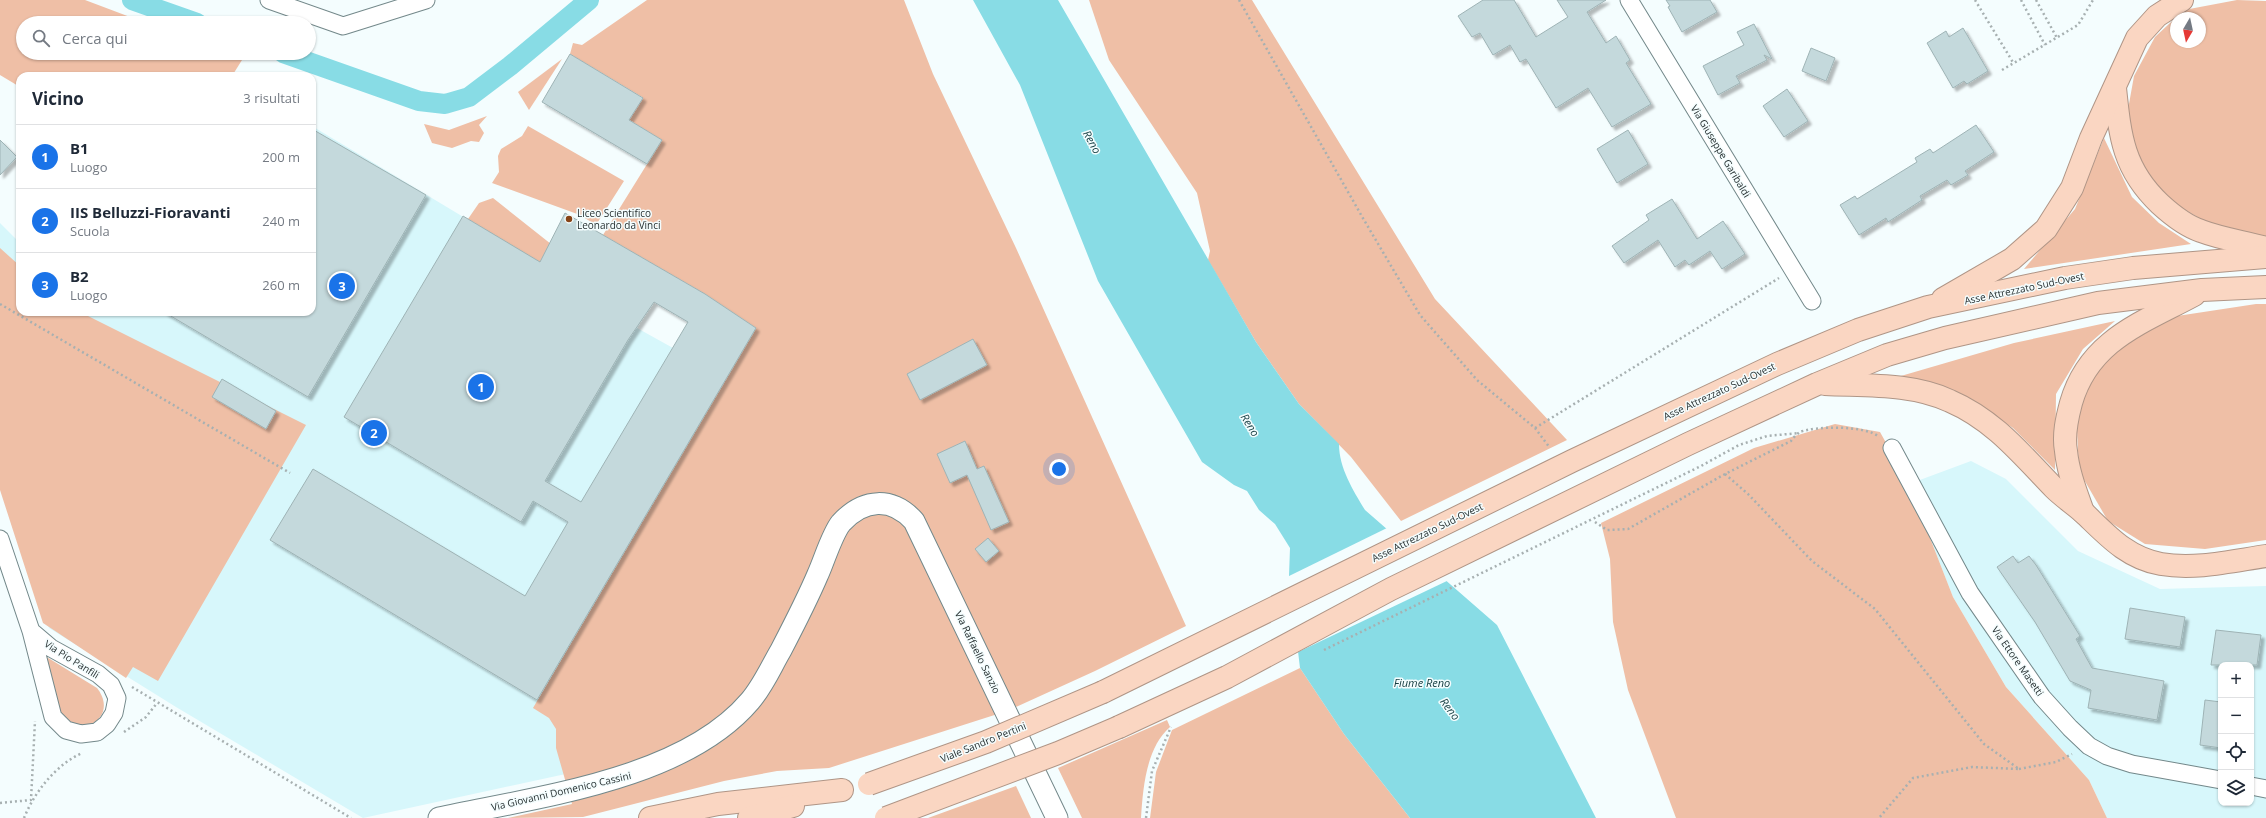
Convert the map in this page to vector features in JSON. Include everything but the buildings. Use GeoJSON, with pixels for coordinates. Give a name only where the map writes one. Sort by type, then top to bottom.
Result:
{"type":"FeatureCollection","features":[{"type":"Feature","properties":{"kind":"highway"},"geometry":{"type":"LineString","coordinates":[[1928,307],[2012,259],[2046,229],[2072,188],[2137,38],[2157,16],[2182,0]]}},
{"type":"Feature","properties":{"kind":"highway"},"geometry":{"type":"LineString","coordinates":[[2115,86],[2122,141],[2134,172],[2145,188],[2169,212],[2200,231],[2266,248]]}},
{"type":"Feature","properties":{"kind":"highway","name":"Asse Attrezzato Sud-Ovest"},"geometry":{"type":"LineString","coordinates":[[1208,641],[1373,558],[1777,364],[1858,330],[1928,307],[2065,278],[2133,268],[2266,258]]}},
{"type":"Feature","properties":{"kind":"highway"},"geometry":{"type":"LineString","coordinates":[[886,818],[987,781],[1119,726],[1227,677],[1391,589],[1817,384],[1887,355],[2008,322],[2098,303],[2202,290],[2266,287]]}},
{"type":"Feature","properties":{"kind":"highway"},"geometry":{"type":"LineString","coordinates":[[2082,512],[2069,469],[2065,449],[2066,429],[2075,388],[2098,353],[2118,336],[2202,290]]}},
{"type":"Feature","properties":{"kind":"highway"},"geometry":{"type":"LineString","coordinates":[[1817,384],[1903,388],[1949,400],[1995,427],[2031,461],[2054,488],[2118,546],[2137,556],[2160,564],[2183,566],[2266,556]]}},
{"type":"Feature","properties":{"kind":"highway","name":"Viale Sandro Pertini"},"geometry":{"type":"LineString","coordinates":[[749,818],[842,790],[869,784],[986,742],[1103,692],[1208,641]]}},
{"type":"Feature","properties":{"kind":"highway"},"geometry":{"type":"LineString","coordinates":[[650,818],[718,804],[842,790]]}},
{"type":"Feature","properties":{"kind":"street"},"geometry":{"type":"LineString","coordinates":[[269,0],[315,16]]}},
{"type":"Feature","properties":{"kind":"street"},"geometry":{"type":"LineString","coordinates":[[316,17],[343,26],[426,0]]}},
{"type":"Feature","properties":{"kind":"street","name":"Via Giuseppe Garibaldi"},"geometry":{"type":"LineString","coordinates":[[1629,0],[1812,302]]}},
{"type":"Feature","properties":{"kind":"street","name":"Via Ettore Masetti"},"geometry":{"type":"LineString","coordinates":[[1892,448],[1970,593],[2042,697],[2070,728],[2089,746],[2107,756],[2132,764],[2218,779]]}},
{"type":"Feature","properties":{"kind":"street","name":"Via Giovanni Domenico Cassini"},"geometry":{"type":"LineString","coordinates":[[439,818],[634,774],[708,739],[751,701],[763,683],[809,596],[840,524],[868,505],[882,503]]}},
{"type":"Feature","properties":{"kind":"street","name":"Via Raffaello Sanzio"},"geometry":{"type":"LineString","coordinates":[[882,503],[897,506],[914,521],[1058,818]]}},
{"type":"Feature","properties":{"kind":"street","name":"Via Pio Panfili"},"geometry":{"type":"LineString","coordinates":[[0,539],[31,632],[53,717],[66,730],[81,734],[97,732],[108,724],[114,713],[117,698],[111,685],[98,674],[51,648],[31,632]]}},
{"type":"Feature","properties":{"kind":"street"},"geometry":{"type":"LineString","coordinates":[[2254,787],[2266,789]]}},
{"type":"Feature","properties":{"kind":"path"},"geometry":{"type":"LineString","coordinates":[[1239,0],[1364,220],[1420,314],[1477,380],[1535,428],[1550,448]]}},
{"type":"Feature","properties":{"kind":"path"},"geometry":{"type":"LineString","coordinates":[[1975,0],[2014,64]]}},
{"type":"Feature","properties":{"kind":"path"},"geometry":{"type":"LineString","coordinates":[[2021,0],[2045,45]]}},
{"type":"Feature","properties":{"kind":"path"},"geometry":{"type":"LineString","coordinates":[[2036,0],[2057,38]]}},
{"type":"Feature","properties":{"kind":"path"},"geometry":{"type":"LineString","coordinates":[[2002,70],[2078,25],[2093,0]]}},
{"type":"Feature","properties":{"kind":"path"},"geometry":{"type":"LineString","coordinates":[[1535,428],[1793,270]]}},
{"type":"Feature","properties":{"kind":"path"},"geometry":{"type":"LineString","coordinates":[[0,304],[16,313]]}},
{"type":"Feature","properties":{"kind":"path"},"geometry":{"type":"LineString","coordinates":[[21,316],[290,473]]}},
{"type":"Feature","properties":{"kind":"path"},"geometry":{"type":"LineString","coordinates":[[1322,651],[1701,466],[1739,445],[1767,436],[1834,427],[1856,429],[1877,434],[1892,448]]}},
{"type":"Feature","properties":{"kind":"path"},"geometry":{"type":"LineString","coordinates":[[1595,522],[1607,530],[1628,529],[1725,474],[1791,441],[1800,432]]}},
{"type":"Feature","properties":{"kind":"path"},"geometry":{"type":"LineString","coordinates":[[1725,474],[1748,494],[1812,562],[1875,609],[1984,744],[2019,769]]}},
{"type":"Feature","properties":{"kind":"path"},"geometry":{"type":"LineString","coordinates":[[130,686],[351,818]]}},
{"type":"Feature","properties":{"kind":"path"},"geometry":{"type":"LineString","coordinates":[[31,800],[35,718]]}},
{"type":"Feature","properties":{"kind":"path"},"geometry":{"type":"LineString","coordinates":[[1146,818],[1152,771],[1170,728],[1176,724]]}},
{"type":"Feature","properties":{"kind":"path"},"geometry":{"type":"LineString","coordinates":[[1879,818],[1913,778],[1972,767],[2019,769],[2056,762],[2089,746]]}},
{"type":"Feature","properties":{"kind":"path"},"geometry":{"type":"LineString","coordinates":[[24,818],[31,800],[38,790],[80,754]]}},
{"type":"Feature","properties":{"kind":"path"},"geometry":{"type":"LineString","coordinates":[[0,803],[31,800]]}},
{"type":"Feature","properties":{"kind":"shaded area"},"geometry":{"type":"Polygon","coordinates":[[[0,0],[85,0],[127,16],[16,16],[16,60],[242,60],[234,72],[16,72],[16,85],[0,75],[0,0]]]}},
{"type":"Feature","properties":{"kind":"shaded area"},"geometry":{"type":"Polygon","coordinates":[[[647,0],[904,0],[933,74],[1016,248],[1186,626],[1095,671],[1007,711],[829,768],[777,771],[724,781],[583,817],[508,818],[572,804],[556,748],[556,729],[549,718],[533,708],[756,328],[705,294],[603,235],[662,140],[629,120],[642,97],[570,54],[573,43],[582,45],[647,0]]]}},
{"type":"Feature","properties":{"kind":"shaded area"},"geometry":{"type":"Polygon","coordinates":[[[1089,0],[1252,0],[1435,299],[1567,440],[1401,521],[1351,457],[1299,404],[1256,342],[1208,260],[1210,251],[1197,193],[1109,60],[1089,0]]]}},
{"type":"Feature","properties":{"kind":"shaded area"},"geometry":{"type":"Polygon","coordinates":[[[2237,0],[2266,1],[2266,239],[2210,224],[2160,196],[2135,159],[2127,115],[2134,76],[2155,37],[2170,23],[2170,48],[2206,48],[2206,12],[2182,12],[2184,10],[2237,0]]]}},
{"type":"Feature","properties":{"kind":"shaded area"},"geometry":{"type":"Polygon","coordinates":[[[562,59],[529,110],[518,92],[562,59]]]}},
{"type":"Feature","properties":{"kind":"shaded area"},"geometry":{"type":"Polygon","coordinates":[[[487,116],[479,125],[484,133],[479,142],[471,141],[452,148],[432,143],[424,124],[449,130],[487,116]]]}},
{"type":"Feature","properties":{"kind":"shaded area"},"geometry":{"type":"Polygon","coordinates":[[[528,126],[624,181],[596,225],[580,215],[492,183],[499,172],[498,156],[501,149],[522,136],[528,126]]]}},
{"type":"Feature","properties":{"kind":"shaded area"},"geometry":{"type":"Polygon","coordinates":[[[316,128],[640,323],[637,328],[673,348],[705,294],[756,328],[722,386],[621,762],[363,818],[176,707],[49,628],[0,481],[0,223],[16,239],[16,316],[316,316],[316,128]]]}},
{"type":"Feature","properties":{"kind":"shaded area"},"geometry":{"type":"Polygon","coordinates":[[[2104,138],[2132,197],[2159,223],[2191,244],[2024,269],[2075,209],[2104,138]]]}},
{"type":"Feature","properties":{"kind":"shaded area"},"geometry":{"type":"Polygon","coordinates":[[[493,198],[556,248],[652,301],[640,323],[468,219],[479,203],[493,198]]]}},
{"type":"Feature","properties":{"kind":"shaded area"},"geometry":{"type":"Polygon","coordinates":[[[0,248],[16,262],[16,316],[88,316],[306,425],[158,681],[133,667],[126,678],[43,623],[0,490],[0,248]]]}},
{"type":"Feature","properties":{"kind":"shaded area"},"geometry":{"type":"Polygon","coordinates":[[[2256,304],[2266,304],[2266,540],[2205,549],[2145,544],[2108,521],[2079,471],[2076,410],[2103,358],[2164,318],[2256,304]]]}},
{"type":"Feature","properties":{"kind":"shaded area"},"geometry":{"type":"Polygon","coordinates":[[[2115,321],[2083,349],[2056,394],[2055,470],[2013,428],[1957,392],[1894,378],[2014,343],[2115,321]]]}},
{"type":"Feature","properties":{"kind":"shaded area"},"geometry":{"type":"Polygon","coordinates":[[[1835,424],[1880,432],[1909,484],[1953,597],[2006,687],[2089,780],[2107,818],[1676,818],[1628,690],[1613,622],[1610,559],[1601,523],[1754,448],[1835,424]]]}},
{"type":"Feature","properties":{"kind":"shaded area"},"geometry":{"type":"Polygon","coordinates":[[[1971,461],[2006,479],[2078,551],[2160,589],[2266,586],[2266,818],[2107,818],[2089,780],[2006,687],[1953,597],[1909,484],[1971,461]]]}},
{"type":"Feature","properties":{"kind":"shaded area"},"geometry":{"type":"Polygon","coordinates":[[[45,656],[97,688],[103,698],[104,708],[101,716],[96,722],[88,725],[79,725],[70,721],[61,713],[45,656]]]}},
{"type":"Feature","properties":{"kind":"shaded area"},"geometry":{"type":"Polygon","coordinates":[[[1300,668],[1344,734],[1410,818],[1150,818],[1156,772],[1172,730],[1300,668]]]}},
{"type":"Feature","properties":{"kind":"shaded area"},"geometry":{"type":"Polygon","coordinates":[[[1167,720],[1170,727],[1156,746],[1147,769],[1141,818],[1082,818],[1058,768],[1167,720]]]}},
{"type":"Feature","properties":{"kind":"shaded area"},"geometry":{"type":"Polygon","coordinates":[[[1016,786],[1031,818],[928,818],[1016,786]]]}},
{"type":"Feature","properties":{"kind":"water","name":"Fiume Reno"},"geometry":{"type":"Polygon","coordinates":[[[973,0],[1058,0],[1256,342],[1299,404],[1339,444],[1341,462],[1344,470],[1365,510],[1497,625],[1596,818],[1410,818],[1344,734],[1300,668],[1289,576],[1290,548],[1275,524],[1259,510],[1247,491],[1234,485],[1202,462],[1098,281],[1020,85],[973,0]]]}},
{"type":"Feature","properties":{"kind":"pier"},"geometry":{"type":"Polygon","coordinates":[[[1387,528],[1449,580],[1296,653],[1287,577],[1387,528]]]}},
{"type":"Feature","properties":{"kind":"waterway"},"geometry":{"type":"LineString","coordinates":[[132,0],[177,16]]}},
{"type":"Feature","properties":{"kind":"waterway"},"geometry":{"type":"LineString","coordinates":[[303,60],[419,101],[445,104],[469,97],[510,66],[589,0]]}},
{"type":"Feature","properties":{"kind":"place","name":"Liceo Scientifico Leonardo da Vinci"},"geometry":{"type":"Point","coordinates":[569,219]}},
{"type":"Feature","properties":{"kind":"place","name":"B2"},"geometry":{"type":"Point","coordinates":[342,286]}},
{"type":"Feature","properties":{"kind":"place","name":"B1"},"geometry":{"type":"Point","coordinates":[481,387]}},
{"type":"Feature","properties":{"kind":"place","name":"IIS Belluzzi-Fioravanti"},"geometry":{"type":"Point","coordinates":[374,433]}},
{"type":"Feature","properties":{"kind":"water label","name":"Reno"},"geometry":{"type":"Point","coordinates":[1092,142]}},
{"type":"Feature","properties":{"kind":"water label","name":"Reno"},"geometry":{"type":"Point","coordinates":[1250,425]}},
{"type":"Feature","properties":{"kind":"water label","name":"Reno"},"geometry":{"type":"Point","coordinates":[1450,709]}}]}
